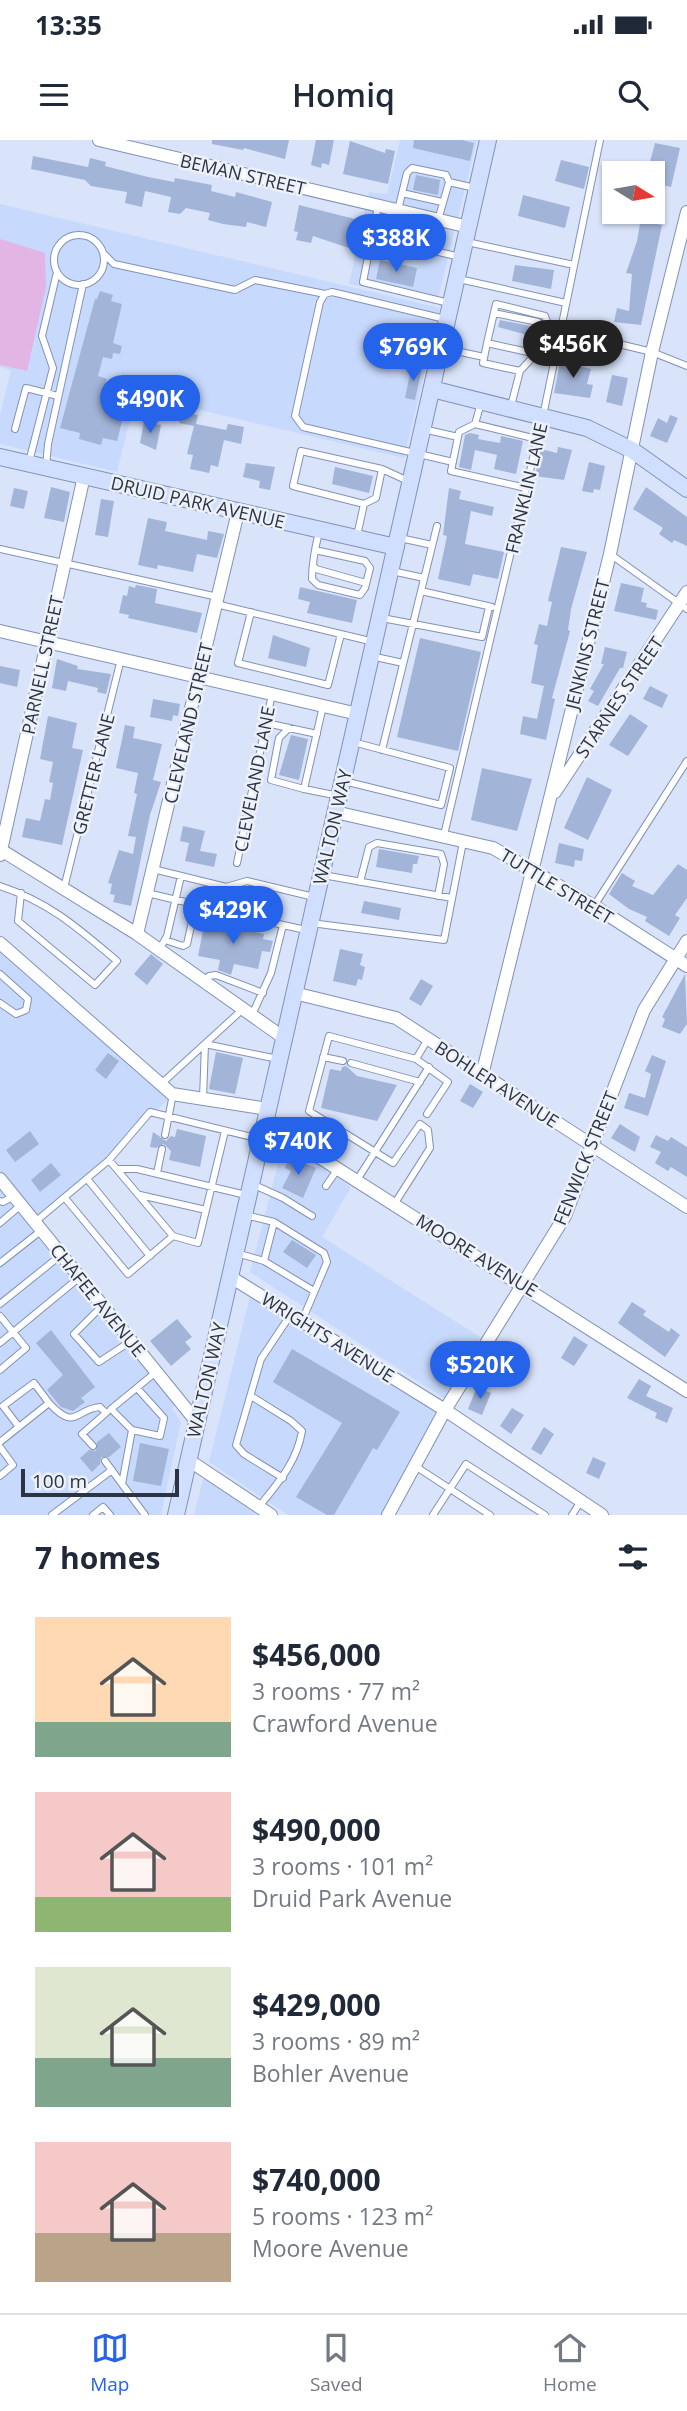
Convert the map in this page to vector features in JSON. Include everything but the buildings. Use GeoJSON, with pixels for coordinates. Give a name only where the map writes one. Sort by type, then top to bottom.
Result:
{"type":"FeatureCollection","features":[{"type":"Feature","properties":{"kind":"main road","name":"WALTON WAY"},"geometry":{"type":"LineString","coordinates":[[176,1515],[488,140]]}},
{"type":"Feature","properties":{"kind":"main road"},"geometry":{"type":"LineString","coordinates":[[432,389],[587,428],[632,450],[687,489]]}},
{"type":"Feature","properties":{"kind":"main road","name":"DRUID PARK AVENUE"},"geometry":{"type":"LineString","coordinates":[[0,457],[356,538],[397,542]]}},
{"type":"Feature","properties":{"kind":"street","name":"BEMAN STREET"},"geometry":{"type":"LineString","coordinates":[[99,140],[140,145],[438,220],[466,242]]}},
{"type":"Feature","properties":{"kind":"street","name":"JENKINS STREET"},"geometry":{"type":"LineString","coordinates":[[482,1075],[610,554],[652,352],[687,212]]}},
{"type":"Feature","properties":{"kind":"street","name":"PARNELL STREET"},"geometry":{"type":"LineString","coordinates":[[1,853],[84,477]]}},
{"type":"Feature","properties":{"kind":"street","name":"CLEVELAND STREET"},"geometry":{"type":"LineString","coordinates":[[137,934],[238,512]]}},
{"type":"Feature","properties":{"kind":"street","name":"STARNES STREET"},"geometry":{"type":"LineString","coordinates":[[549,801],[684,607],[687,592]]}},
{"type":"Feature","properties":{"kind":"street"},"geometry":{"type":"LineString","coordinates":[[0,631],[358,714]]}},
{"type":"Feature","properties":{"kind":"street","name":"TUTTLE STREET"},"geometry":{"type":"LineString","coordinates":[[339,796],[444,835],[493,848],[594,906],[681,963]]}},
{"type":"Feature","properties":{"kind":"street"},"geometry":{"type":"LineString","coordinates":[[1,853],[64,888],[137,934],[162,945],[204,982],[284,1038]]}},
{"type":"Feature","properties":{"kind":"street","name":"FENWICK STREET"},"geometry":{"type":"LineString","coordinates":[[387,1515],[445,1410],[565,1216],[644,1010],[681,963],[687,941]]}},
{"type":"Feature","properties":{"kind":"street"},"geometry":{"type":"LineString","coordinates":[[2,948],[173,1094]]}},
{"type":"Feature","properties":{"kind":"street","name":"BOHLER AVENUE"},"geometry":{"type":"LineString","coordinates":[[294,993],[396,1018],[687,1207]]}},
{"type":"Feature","properties":{"kind":"street","name":"MOORE AVENUE"},"geometry":{"type":"LineString","coordinates":[[173,1094],[266,1115],[338,1168],[522,1283],[687,1391]]}},
{"type":"Feature","properties":{"kind":"street","name":"CHAFEE AVENUE"},"geometry":{"type":"LineString","coordinates":[[0,1179],[10,1201],[38,1226],[196,1421]]}},
{"type":"Feature","properties":{"kind":"street","name":"WRIGHTS AVENUE"},"geometry":{"type":"LineString","coordinates":[[229,1276],[445,1410],[602,1515]]}},
{"type":"Feature","properties":{"kind":"street"},"geometry":{"type":"LineString","coordinates":[[187,1459],[271,1515]]}},
{"type":"Feature","properties":{"kind":"lane","name":"FRANKLIN LANE"},"geometry":{"type":"LineString","coordinates":[[444,835],[537,439],[600,140]]}},
{"type":"Feature","properties":{"kind":"lane"},"geometry":{"type":"LineString","coordinates":[[398,210],[407,173],[412,168],[446,175],[449,182],[438,220]]}},
{"type":"Feature","properties":{"kind":"lane"},"geometry":{"type":"LineString","coordinates":[[449,182],[477,189]]}},
{"type":"Feature","properties":{"kind":"lane"},"geometry":{"type":"LineString","coordinates":[[402,194],[443,202]]}},
{"type":"Feature","properties":{"kind":"lane"},"geometry":{"type":"LineString","coordinates":[[378,206],[363,282],[450,311]]}},
{"type":"Feature","properties":{"kind":"lane"},"geometry":{"type":"LineString","coordinates":[[29,464],[53,368],[42,336],[57,272],[54,254],[63,240],[70,236],[87,236],[100,246],[114,264],[236,290],[255,280],[450,311]]}},
{"type":"Feature","properties":{"kind":"lane"},"geometry":{"type":"LineString","coordinates":[[371,236],[466,242],[574,265]]}},
{"type":"Feature","properties":{"kind":"lane"},"geometry":{"type":"LineString","coordinates":[[102,269],[103,253]]}},
{"type":"Feature","properties":{"kind":"lane"},"geometry":{"type":"LineString","coordinates":[[57,272],[67,282],[83,284],[91,282],[102,269],[114,264]]}},
{"type":"Feature","properties":{"kind":"lane"},"geometry":{"type":"LineString","coordinates":[[457,278],[566,303]]}},
{"type":"Feature","properties":{"kind":"lane"},"geometry":{"type":"LineString","coordinates":[[46,468],[58,396],[83,284]]}},
{"type":"Feature","properties":{"kind":"lane"},"geometry":{"type":"LineString","coordinates":[[325,293],[295,416],[297,422],[303,427],[453,462]]}},
{"type":"Feature","properties":{"kind":"lane"},"geometry":{"type":"LineString","coordinates":[[510,408],[520,371],[543,344],[548,323],[545,316],[496,304],[483,363],[520,371]]}},
{"type":"Feature","properties":{"kind":"lane"},"geometry":{"type":"LineString","coordinates":[[561,330],[652,352],[687,366]]}},
{"type":"Feature","properties":{"kind":"lane"},"geometry":{"type":"LineString","coordinates":[[488,343],[537,354]]}},
{"type":"Feature","properties":{"kind":"lane"},"geometry":{"type":"LineString","coordinates":[[441,348],[484,357]]}},
{"type":"Feature","properties":{"kind":"lane"},"geometry":{"type":"LineString","coordinates":[[15,429],[26,388],[58,396]]}},
{"type":"Feature","properties":{"kind":"lane"},"geometry":{"type":"LineString","coordinates":[[475,424],[481,401]]}},
{"type":"Feature","properties":{"kind":"lane"},"geometry":{"type":"LineString","coordinates":[[526,488],[451,471],[459,432],[475,424],[537,439]]}},
{"type":"Feature","properties":{"kind":"lane"},"geometry":{"type":"LineString","coordinates":[[423,429],[458,437]]}},
{"type":"Feature","properties":{"kind":"lane"},"geometry":{"type":"LineString","coordinates":[[382,469],[376,498],[364,504],[293,486],[301,451],[382,469],[411,482]]}},
{"type":"Feature","properties":{"kind":"lane"},"geometry":{"type":"LineString","coordinates":[[356,538],[364,504]]}},
{"type":"Feature","properties":{"kind":"lane"},"geometry":{"type":"LineString","coordinates":[[382,750],[437,526]]}},
{"type":"Feature","properties":{"kind":"lane"},"geometry":{"type":"LineString","coordinates":[[315,550],[365,561],[370,568],[366,585],[360,595],[317,585],[312,579],[312,563],[315,550],[320,530]]}},
{"type":"Feature","properties":{"kind":"lane"},"geometry":{"type":"LineString","coordinates":[[397,542],[432,545]]}},
{"type":"Feature","properties":{"kind":"lane"},"geometry":{"type":"LineString","coordinates":[[0,549],[217,600],[251,612],[341,634],[403,663]]}},
{"type":"Feature","properties":{"kind":"lane"},"geometry":{"type":"LineString","coordinates":[[610,554],[684,607]]}},
{"type":"Feature","properties":{"kind":"lane"},"geometry":{"type":"LineString","coordinates":[[312,563],[316,569],[386,592]]}},
{"type":"Feature","properties":{"kind":"lane"},"geometry":{"type":"LineString","coordinates":[[390,570],[424,578]]}},
{"type":"Feature","properties":{"kind":"lane"},"geometry":{"type":"LineString","coordinates":[[421,591],[497,608]]}},
{"type":"Feature","properties":{"kind":"lane"},"geometry":{"type":"LineString","coordinates":[[380,618],[482,637],[489,607]]}},
{"type":"Feature","properties":{"kind":"lane"},"geometry":{"type":"LineString","coordinates":[[251,612],[239,663],[315,682],[328,685],[341,634]]}},
{"type":"Feature","properties":{"kind":"lane","name":"GRETTER LANE"},"geometry":{"type":"LineString","coordinates":[[64,888],[121,659]]}},
{"type":"Feature","properties":{"kind":"lane","name":"CLEVELAND LANE"},"geometry":{"type":"LineString","coordinates":[[237,863],[272,694]]}},
{"type":"Feature","properties":{"kind":"lane"},"geometry":{"type":"LineString","coordinates":[[304,789],[323,706]]}},
{"type":"Feature","properties":{"kind":"lane"},"geometry":{"type":"LineString","coordinates":[[266,723],[317,734]]}},
{"type":"Feature","properties":{"kind":"lane"},"geometry":{"type":"LineString","coordinates":[[289,728],[279,738],[271,780],[339,796],[441,805],[450,768],[351,742]]}},
{"type":"Feature","properties":{"kind":"lane"},"geometry":{"type":"LineString","coordinates":[[594,906],[687,761]]}},
{"type":"Feature","properties":{"kind":"lane"},"geometry":{"type":"LineString","coordinates":[[147,893],[283,925],[444,940],[464,840]]}},
{"type":"Feature","properties":{"kind":"lane"},"geometry":{"type":"LineString","coordinates":[[360,882],[369,847],[377,843],[403,847],[441,854],[444,864],[439,896]]}},
{"type":"Feature","properties":{"kind":"lane"},"geometry":{"type":"LineString","coordinates":[[153,869],[231,887],[247,881],[316,897]]}},
{"type":"Feature","properties":{"kind":"lane"},"geometry":{"type":"LineString","coordinates":[[321,875],[452,898]]}},
{"type":"Feature","properties":{"kind":"lane"},"geometry":{"type":"LineString","coordinates":[[181,876],[162,945],[187,944],[196,904]]}},
{"type":"Feature","properties":{"kind":"lane"},"geometry":{"type":"LineString","coordinates":[[0,886],[21,893],[57,911],[117,961],[95,985],[19,920],[21,893]]}},
{"type":"Feature","properties":{"kind":"lane"},"geometry":{"type":"LineString","coordinates":[[161,1084],[205,1044],[247,1012],[263,993],[283,925]]}},
{"type":"Feature","properties":{"kind":"lane"},"geometry":{"type":"LineString","coordinates":[[0,974],[28,999],[26,1010],[16,1014],[0,1003]]}},
{"type":"Feature","properties":{"kind":"lane"},"geometry":{"type":"LineString","coordinates":[[204,982],[209,976],[216,975],[263,993]]}},
{"type":"Feature","properties":{"kind":"lane"},"geometry":{"type":"LineString","coordinates":[[395,1203],[430,1148],[428,1130],[420,1124],[393,1163],[309,1111],[329,1036],[416,1059],[448,1082],[427,1114]]}},
{"type":"Feature","properties":{"kind":"lane"},"geometry":{"type":"LineString","coordinates":[[416,1059],[428,1039]]}},
{"type":"Feature","properties":{"kind":"lane"},"geometry":{"type":"LineString","coordinates":[[205,1044],[279,1059]]}},
{"type":"Feature","properties":{"kind":"lane"},"geometry":{"type":"LineString","coordinates":[[203,1099],[205,1044]]}},
{"type":"Feature","properties":{"kind":"lane"},"geometry":{"type":"LineString","coordinates":[[323,1057],[343,1061]]}},
{"type":"Feature","properties":{"kind":"lane"},"geometry":{"type":"LineString","coordinates":[[351,1063],[420,1082]]}},
{"type":"Feature","properties":{"kind":"lane"},"geometry":{"type":"LineString","coordinates":[[357,1180],[429,1068]]}},
{"type":"Feature","properties":{"kind":"lane"},"geometry":{"type":"LineString","coordinates":[[165,1135],[173,1094]]}},
{"type":"Feature","properties":{"kind":"lane"},"geometry":{"type":"LineString","coordinates":[[0,1263],[65,1198],[109,1160],[150,1112],[260,1139]]}},
{"type":"Feature","properties":{"kind":"lane"},"geometry":{"type":"LineString","coordinates":[[109,1160],[173,1236],[198,1243],[225,1131]]}},
{"type":"Feature","properties":{"kind":"lane"},"geometry":{"type":"LineString","coordinates":[[157,1173],[162,1149]]}},
{"type":"Feature","properties":{"kind":"lane"},"geometry":{"type":"LineString","coordinates":[[326,1186],[338,1168]]}},
{"type":"Feature","properties":{"kind":"lane"},"geometry":{"type":"LineString","coordinates":[[117,1169],[157,1173],[212,1186],[249,1189],[283,1198],[312,1216]]}},
{"type":"Feature","properties":{"kind":"lane"},"geometry":{"type":"LineString","coordinates":[[88,1180],[150,1256]]}},
{"type":"Feature","properties":{"kind":"lane"},"geometry":{"type":"LineString","coordinates":[[139,1195],[206,1210]]}},
{"type":"Feature","properties":{"kind":"lane"},"geometry":{"type":"LineString","coordinates":[[65,1198],[128,1275],[173,1236]]}},
{"type":"Feature","properties":{"kind":"lane"},"geometry":{"type":"LineString","coordinates":[[10,1201],[10,1214]]}},
{"type":"Feature","properties":{"kind":"lane"},"geometry":{"type":"LineString","coordinates":[[0,1223],[10,1214],[10,1201]]}},
{"type":"Feature","properties":{"kind":"lane"},"geometry":{"type":"LineString","coordinates":[[243,1214],[274,1222],[324,1253],[327,1262],[314,1291],[261,1359],[236,1445],[244,1454],[283,1478]]}},
{"type":"Feature","properties":{"kind":"lane"},"geometry":{"type":"LineString","coordinates":[[264,1261],[274,1222]]}},
{"type":"Feature","properties":{"kind":"lane"},"geometry":{"type":"LineString","coordinates":[[235,1253],[264,1261],[314,1291]]}},
{"type":"Feature","properties":{"kind":"lane"},"geometry":{"type":"LineString","coordinates":[[0,1304],[61,1254]]}},
{"type":"Feature","properties":{"kind":"lane"},"geometry":{"type":"LineString","coordinates":[[0,1343],[80,1277]]}},
{"type":"Feature","properties":{"kind":"lane"},"geometry":{"type":"LineString","coordinates":[[103,1305],[74,1334],[99,1362],[131,1341]]}},
{"type":"Feature","properties":{"kind":"lane"},"geometry":{"type":"LineString","coordinates":[[0,1316],[26,1348],[0,1370]]}},
{"type":"Feature","properties":{"kind":"lane"},"geometry":{"type":"LineString","coordinates":[[93,1446],[82,1434],[156,1372]]}},
{"type":"Feature","properties":{"kind":"lane"},"geometry":{"type":"LineString","coordinates":[[19,1427],[3,1406],[34,1383],[49,1403],[70,1419],[78,1419],[93,1408],[100,1407],[132,1430],[160,1436],[164,1418],[136,1388]]}},
{"type":"Feature","properties":{"kind":"lane"},"geometry":{"type":"LineString","coordinates":[[251,1396],[292,1421],[302,1431],[299,1451],[283,1478],[258,1508]]}},
{"type":"Feature","properties":{"kind":"lane"},"geometry":{"type":"LineString","coordinates":[[0,1476],[13,1465],[0,1445],[49,1403]]}},
{"type":"Feature","properties":{"kind":"lane"},"geometry":{"type":"LineString","coordinates":[[122,1484],[132,1430]]}},
{"type":"Feature","properties":{"kind":"lane"},"geometry":{"type":"LineString","coordinates":[[104,1461],[145,1515]]}},
{"type":"Feature","properties":{"kind":"lane"},"geometry":{"type":"LineString","coordinates":[[433,1515],[466,1464],[545,1515]]}},
{"type":"Feature","properties":{"kind":"lane"},"geometry":{"type":"LineString","coordinates":[[415,1466],[490,1515]]}},
{"type":"Feature","properties":{"kind":"lane"},"geometry":{"type":"LineString","coordinates":[[51,1515],[112,1470]]}},
{"type":"Feature","properties":{"kind":"lane"},"geometry":{"type":"LineString","coordinates":[[572,1515],[581,1501]]}},
{"type":"Feature","properties":{"kind":"lane"},"geometry":{"type":"LineString","coordinates":[[93,1515],[103,1507],[110,1515]]}},
{"type":"Feature","properties":{"kind":"shaded area"},"geometry":{"type":"Polygon","coordinates":[[[400,140],[477,140],[437,303],[349,284],[369,192],[387,194],[400,140]]]}},
{"type":"Feature","properties":{"kind":"shaded area"},"geometry":{"type":"Polygon","coordinates":[[[0,204],[440,308],[404,458],[136,395],[117,472],[0,444],[0,415],[11,370],[0,367],[0,204]]]}},
{"type":"Feature","properties":{"kind":"shaded area"},"geometry":{"type":"Polygon","coordinates":[[[0,239],[45,253],[46,287],[27,371],[0,365],[0,239]]]}},
{"type":"Feature","properties":{"kind":"shaded area"},"geometry":{"type":"Polygon","coordinates":[[[0,948],[171,1097],[30,1228],[176,1404],[172,1408],[181,1422],[161,1515],[0,1515],[0,948]]]}},
{"type":"Feature","properties":{"kind":"shaded area"},"geometry":{"type":"Polygon","coordinates":[[[283,1145],[291,1145],[351,1187],[322,1237],[480,1337],[445,1399],[250,1272],[283,1145]]]}},
{"type":"Feature","properties":{"kind":"shaded area"},"geometry":{"type":"Polygon","coordinates":[[[250,1296],[436,1413],[381,1515],[288,1515],[209,1462],[250,1296]]]}},
{"type":"Feature","properties":{"kind":"shaded area"},"geometry":{"type":"Polygon","coordinates":[[[203,1479],[208,1481],[257,1515],[194,1515],[203,1479]]]}}]}
